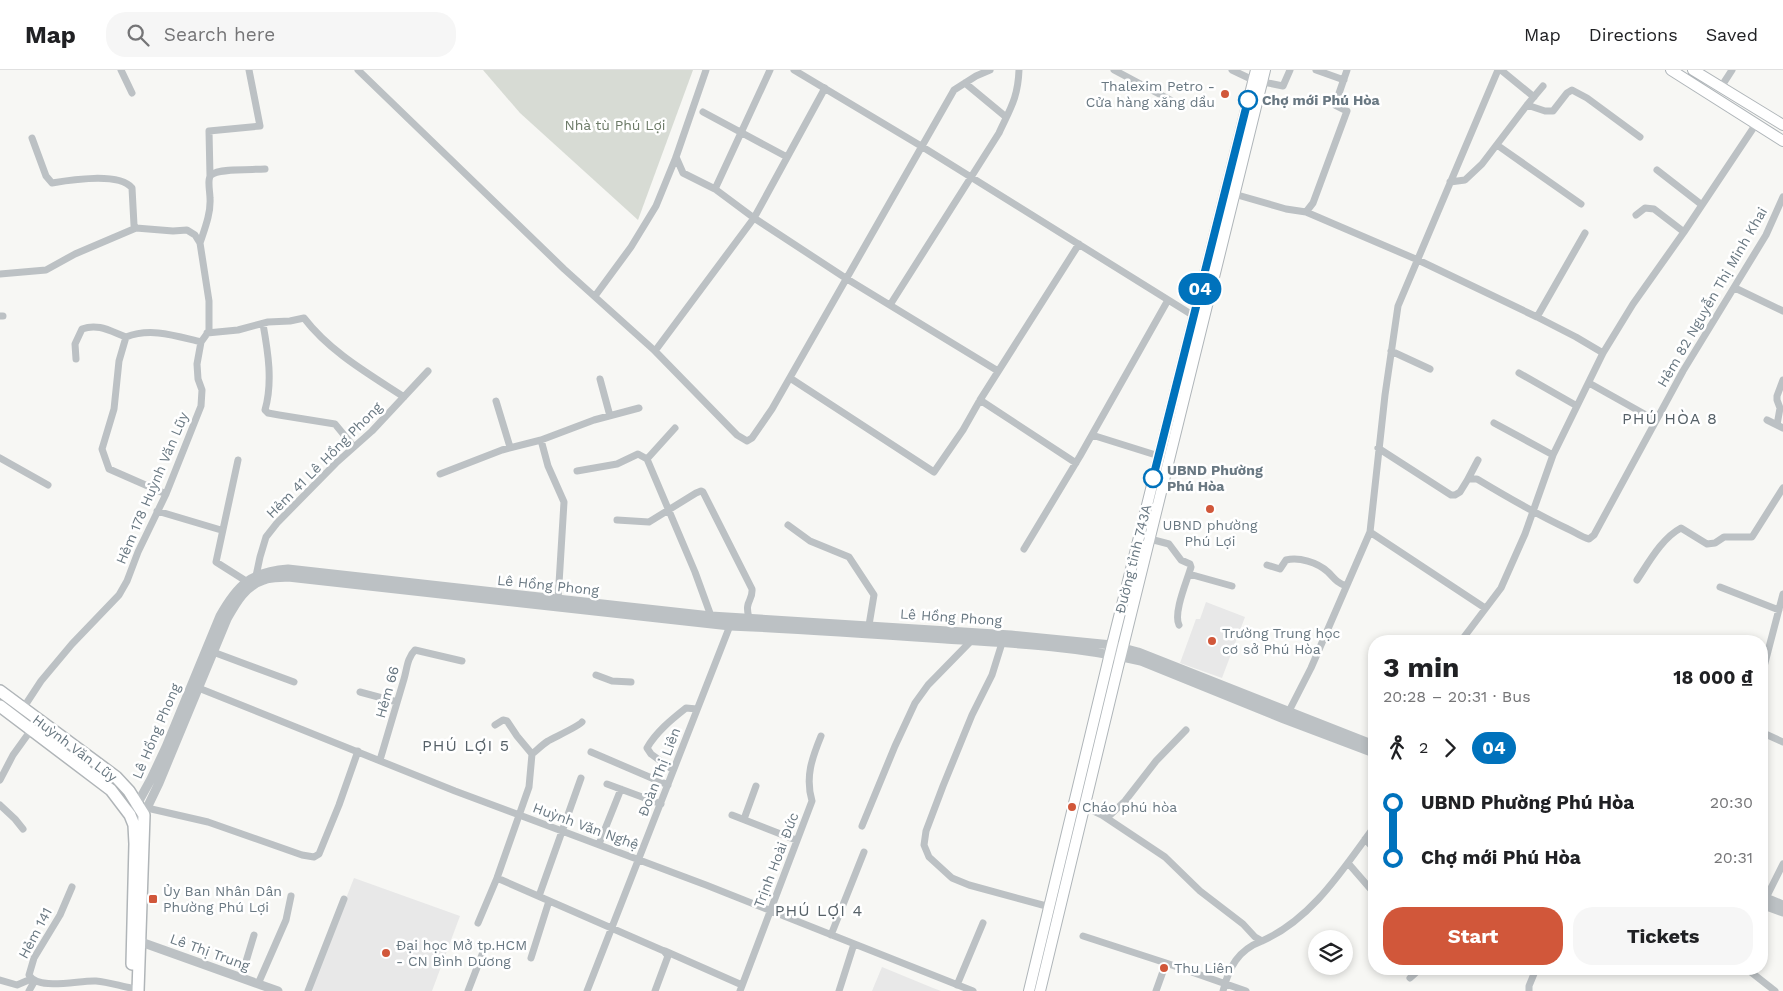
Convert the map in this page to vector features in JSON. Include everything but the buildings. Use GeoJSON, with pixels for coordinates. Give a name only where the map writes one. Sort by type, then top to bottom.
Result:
{"type":"FeatureCollection","features":[{"type":"Feature","properties":{"kind":"main road","name":"Đường tỉnh 743A"},"geometry":{"type":"LineString","coordinates":[[1029,991],[1171,405],[1229,193],[1257,78],[1265,70]]}},
{"type":"Feature","properties":{"kind":"main road"},"geometry":{"type":"LineString","coordinates":[[1671,70],[1783,141]]}},
{"type":"Feature","properties":{"kind":"main road"},"geometry":{"type":"LineString","coordinates":[[1693,70],[1783,125]]}},
{"type":"Feature","properties":{"kind":"main road","name":"Đường tỉnh 743A"},"geometry":{"type":"LineString","coordinates":[[1040,991],[1204,318],[1229,193]]}},
{"type":"Feature","properties":{"kind":"main road"},"geometry":{"type":"LineString","coordinates":[[1194,316],[1204,318]]}},
{"type":"Feature","properties":{"kind":"main road"},"geometry":{"type":"LineString","coordinates":[[1171,405],[1182,408]]}},
{"type":"Feature","properties":{"kind":"main road"},"geometry":{"type":"LineString","coordinates":[[1149,496],[1160,499]]}},
{"type":"Feature","properties":{"kind":"main road","name":"Huỳnh Văn Lũy"},"geometry":{"type":"LineString","coordinates":[[0,691],[116,777],[143,809]]}},
{"type":"Feature","properties":{"kind":"main road"},"geometry":{"type":"LineString","coordinates":[[0,706],[111,790],[132,820],[137,942]]}},
{"type":"Feature","properties":{"kind":"main road"},"geometry":{"type":"LineString","coordinates":[[134,990],[143,809]]}},
{"type":"Feature","properties":{"kind":"street"},"geometry":{"type":"LineString","coordinates":[[121,70],[132,92]]}},
{"type":"Feature","properties":{"kind":"street"},"geometry":{"type":"LineString","coordinates":[[200,243],[207,224],[209,209],[209,131],[260,126],[249,70]]}},
{"type":"Feature","properties":{"kind":"street"},"geometry":{"type":"LineString","coordinates":[[358,70],[564,269],[656,351],[736,435],[745,441],[752,438],[772,409],[954,90],[976,76],[990,70]]}},
{"type":"Feature","properties":{"kind":"street"},"geometry":{"type":"LineString","coordinates":[[595,296],[631,247],[656,206],[676,157],[706,70]]}},
{"type":"Feature","properties":{"kind":"street"},"geometry":{"type":"LineString","coordinates":[[715,189],[770,70]]}},
{"type":"Feature","properties":{"kind":"street"},"geometry":{"type":"LineString","coordinates":[[794,70],[921,146],[1194,316]]}},
{"type":"Feature","properties":{"kind":"street"},"geometry":{"type":"LineString","coordinates":[[890,305],[999,133],[1016,96],[1019,70]]}},
{"type":"Feature","properties":{"kind":"street"},"geometry":{"type":"LineString","coordinates":[[1114,70],[1176,104]]}},
{"type":"Feature","properties":{"kind":"street"},"geometry":{"type":"LineString","coordinates":[[1232,70],[1283,86],[1290,70]]}},
{"type":"Feature","properties":{"kind":"street"},"geometry":{"type":"LineString","coordinates":[[1316,70],[1344,80]]}},
{"type":"Feature","properties":{"kind":"street"},"geometry":{"type":"LineString","coordinates":[[1306,212],[1313,203],[1347,111],[1335,105],[1347,70]]}},
{"type":"Feature","properties":{"kind":"street"},"geometry":{"type":"LineString","coordinates":[[1286,716],[1310,668],[1370,532],[1378,448],[1398,306],[1499,70],[1534,97]]}},
{"type":"Feature","properties":{"kind":"street"},"geometry":{"type":"LineString","coordinates":[[1721,87],[1732,70]]}},
{"type":"Feature","properties":{"kind":"street"},"geometry":{"type":"LineString","coordinates":[[965,83],[1006,117]]}},
{"type":"Feature","properties":{"kind":"street"},"geometry":{"type":"LineString","coordinates":[[1450,182],[1464,180],[1482,164],[1543,86]]}},
{"type":"Feature","properties":{"kind":"street"},"geometry":{"type":"LineString","coordinates":[[656,351],[754,218],[825,88]]}},
{"type":"Feature","properties":{"kind":"street"},"geometry":{"type":"LineString","coordinates":[[1527,105],[1545,111],[1553,111],[1566,93],[1572,90],[1587,98],[1640,137]]}},
{"type":"Feature","properties":{"kind":"street"},"geometry":{"type":"LineString","coordinates":[[703,112],[786,157]]}},
{"type":"Feature","properties":{"kind":"street"},"geometry":{"type":"LineString","coordinates":[[1465,635],[1501,588],[1533,512],[1553,455],[1590,383],[1603,353],[1633,304],[1756,124]]}},
{"type":"Feature","properties":{"kind":"street"},"geometry":{"type":"LineString","coordinates":[[32,138],[46,176],[52,183],[82,178],[128,183],[132,188],[134,225],[136,228]]}},
{"type":"Feature","properties":{"kind":"street"},"geometry":{"type":"LineString","coordinates":[[1497,146],[1580,204]]}},
{"type":"Feature","properties":{"kind":"street"},"geometry":{"type":"LineString","coordinates":[[676,157],[683,173],[715,189],[754,218],[847,279],[998,371]]}},
{"type":"Feature","properties":{"kind":"street"},"geometry":{"type":"LineString","coordinates":[[210,176],[219,172],[265,169]]}},
{"type":"Feature","properties":{"kind":"street"},"geometry":{"type":"LineString","coordinates":[[1657,170],[1702,205]]}},
{"type":"Feature","properties":{"kind":"street"},"geometry":{"type":"LineString","coordinates":[[1229,193],[1306,212],[1418,260],[1537,317],[1603,353]]}},
{"type":"Feature","properties":{"kind":"street","name":"Hẻm 82 Nguyễn Thị Minh Khai"},"geometry":{"type":"LineString","coordinates":[[1533,512],[1574,532],[1582,538],[1588,539],[1594,535],[1656,420],[1723,303],[1735,288],[1774,221],[1783,197]]}},
{"type":"Feature","properties":{"kind":"street"},"geometry":{"type":"LineString","coordinates":[[1636,215],[1645,208],[1654,209],[1684,232]]}},
{"type":"Feature","properties":{"kind":"street"},"geometry":{"type":"LineString","coordinates":[[0,274],[46,270],[75,254],[136,228],[173,231],[187,230],[195,234],[200,243]]}},
{"type":"Feature","properties":{"kind":"street"},"geometry":{"type":"LineString","coordinates":[[1537,317],[1585,233]]}},
{"type":"Feature","properties":{"kind":"street","name":"Hẻm 178 Huỳnh Văn Lũy"},"geometry":{"type":"LineString","coordinates":[[17,719],[42,681],[119,595],[166,494],[200,406],[202,390],[197,373],[201,342],[209,330],[209,301],[200,243]]}},
{"type":"Feature","properties":{"kind":"street"},"geometry":{"type":"LineString","coordinates":[[790,378],[934,472],[963,430],[998,371],[1079,244]]}},
{"type":"Feature","properties":{"kind":"street"},"geometry":{"type":"LineString","coordinates":[[1735,288],[1783,311]]}},
{"type":"Feature","properties":{"kind":"street"},"geometry":{"type":"LineString","coordinates":[[1024,549],[1076,463],[1168,300]]}},
{"type":"Feature","properties":{"kind":"street"},"geometry":{"type":"LineString","coordinates":[[207,333],[238,330],[304,318],[338,353],[404,397]]}},
{"type":"Feature","properties":{"kind":"street"},"geometry":{"type":"LineString","coordinates":[[263,324],[269,361],[265,410],[268,413],[335,424],[354,447]]}},
{"type":"Feature","properties":{"kind":"street"},"geometry":{"type":"LineString","coordinates":[[76,359],[75,344],[82,329],[90,326],[98,326],[126,337],[138,332],[160,332],[201,342]]}},
{"type":"Feature","properties":{"kind":"street"},"geometry":{"type":"LineString","coordinates":[[126,337],[119,361],[114,409],[102,450],[103,457],[109,469],[166,494]]}},
{"type":"Feature","properties":{"kind":"street"},"geometry":{"type":"LineString","coordinates":[[1391,352],[1430,369]]}},
{"type":"Feature","properties":{"kind":"street","name":"Hẻm 41 Lê Hồng Phong"},"geometry":{"type":"LineString","coordinates":[[256,576],[266,538],[277,523],[372,431],[428,371]]}},
{"type":"Feature","properties":{"kind":"street"},"geometry":{"type":"LineString","coordinates":[[1519,373],[1577,406]]}},
{"type":"Feature","properties":{"kind":"street"},"geometry":{"type":"LineString","coordinates":[[600,379],[610,416]]}},
{"type":"Feature","properties":{"kind":"street"},"geometry":{"type":"LineString","coordinates":[[1767,420],[1780,426],[1780,408],[1777,396],[1783,380]]}},
{"type":"Feature","properties":{"kind":"street"},"geometry":{"type":"LineString","coordinates":[[1590,383],[1656,420]]}},
{"type":"Feature","properties":{"kind":"street"},"geometry":{"type":"LineString","coordinates":[[980,400],[1076,463]]}},
{"type":"Feature","properties":{"kind":"street"},"geometry":{"type":"LineString","coordinates":[[496,401],[510,447]]}},
{"type":"Feature","properties":{"kind":"street"},"geometry":{"type":"LineString","coordinates":[[440,474],[510,447],[541,440],[639,408]]}},
{"type":"Feature","properties":{"kind":"street"},"geometry":{"type":"LineString","coordinates":[[1494,423],[1553,455]]}},
{"type":"Feature","properties":{"kind":"street"},"geometry":{"type":"LineString","coordinates":[[647,458],[675,428]]}},
{"type":"Feature","properties":{"kind":"street"},"geometry":{"type":"LineString","coordinates":[[1092,435],[1159,456]]}},
{"type":"Feature","properties":{"kind":"street"},"geometry":{"type":"LineString","coordinates":[[541,440],[548,466],[564,502],[558,600]]}},
{"type":"Feature","properties":{"kind":"street"},"geometry":{"type":"LineString","coordinates":[[1378,448],[1451,495],[1460,492],[1478,460]]}},
{"type":"Feature","properties":{"kind":"street"},"geometry":{"type":"LineString","coordinates":[[577,471],[617,464],[638,454],[647,458],[711,616]]}},
{"type":"Feature","properties":{"kind":"street"},"geometry":{"type":"LineString","coordinates":[[0,458],[48,485]]}},
{"type":"Feature","properties":{"kind":"street"},"geometry":{"type":"LineString","coordinates":[[238,460],[216,562],[246,581]]}},
{"type":"Feature","properties":{"kind":"street"},"geometry":{"type":"LineString","coordinates":[[1468,479],[1477,480],[1533,512]]}},
{"type":"Feature","properties":{"kind":"street"},"geometry":{"type":"LineString","coordinates":[[1637,580],[1673,532],[1681,528],[1707,544],[1715,543],[1724,537],[1752,537],[1783,488]]}},
{"type":"Feature","properties":{"kind":"street"},"geometry":{"type":"LineString","coordinates":[[617,520],[649,522],[670,511],[696,493],[704,492],[752,589],[752,594],[747,604],[749,618]]}},
{"type":"Feature","properties":{"kind":"street"},"geometry":{"type":"LineString","coordinates":[[157,511],[222,530]]}},
{"type":"Feature","properties":{"kind":"street"},"geometry":{"type":"LineString","coordinates":[[788,525],[810,541],[849,557],[874,595],[868,625]]}},
{"type":"Feature","properties":{"kind":"street"},"geometry":{"type":"LineString","coordinates":[[1370,532],[1485,608]]}},
{"type":"Feature","properties":{"kind":"street"},"geometry":{"type":"LineString","coordinates":[[1150,539],[1169,544],[1181,560],[1190,564],[1191,567],[1178,607],[1177,620],[1179,625]]}},
{"type":"Feature","properties":{"kind":"street"},"geometry":{"type":"LineString","coordinates":[[1267,565],[1280,569],[1286,560],[1302,560],[1320,567],[1337,582],[1346,586]]}},
{"type":"Feature","properties":{"kind":"street","name":"Lê Hồng Phong"},"geometry":{"type":"LineString","coordinates":[[194,687],[220,616],[231,595],[246,581],[256,576],[270,570],[288,569],[711,616],[731,622],[749,618],[1010,635],[1111,650]]}},
{"type":"Feature","properties":{"kind":"street"},"geometry":{"type":"LineString","coordinates":[[1189,574],[1232,586]]}},
{"type":"Feature","properties":{"kind":"street","name":"Lê Hồng Phong"},"geometry":{"type":"LineString","coordinates":[[132,820],[143,809],[166,747],[237,600],[250,587],[265,579],[288,577],[782,628],[1111,650]]}},
{"type":"Feature","properties":{"kind":"street"},"geometry":{"type":"LineString","coordinates":[[1720,587],[1779,610]]}},
{"type":"Feature","properties":{"kind":"street"},"geometry":{"type":"LineString","coordinates":[[1768,652],[1783,594]]}},
{"type":"Feature","properties":{"kind":"street","name":"Đoàn Thị Liên"},"geometry":{"type":"LineString","coordinates":[[587,991],[731,622]]}},
{"type":"Feature","properties":{"kind":"street"},"geometry":{"type":"LineString","coordinates":[[862,826],[915,703],[928,685],[971,641]]}},
{"type":"Feature","properties":{"kind":"street"},"geometry":{"type":"LineString","coordinates":[[1002,643],[992,675],[972,715],[942,786],[926,832],[924,845],[929,857],[952,878],[969,885],[1050,907]]}},
{"type":"Feature","properties":{"kind":"street","name":"Hẻm 66"},"geometry":{"type":"LineString","coordinates":[[380,760],[405,678],[409,658],[415,650],[462,661]]}},
{"type":"Feature","properties":{"kind":"street"},"geometry":{"type":"LineString","coordinates":[[1111,650],[1123,652],[1368,750]]}},
{"type":"Feature","properties":{"kind":"street"},"geometry":{"type":"LineString","coordinates":[[213,652],[294,682]]}},
{"type":"Feature","properties":{"kind":"street"},"geometry":{"type":"LineString","coordinates":[[596,675],[612,681],[632,682]]}},
{"type":"Feature","properties":{"kind":"street","name":"Huỳnh Văn Nghệ"},"geometry":{"type":"LineString","coordinates":[[194,687],[455,791],[639,859],[973,991]]}},
{"type":"Feature","properties":{"kind":"street"},"geometry":{"type":"LineString","coordinates":[[360,692],[397,702]]}},
{"type":"Feature","properties":{"kind":"street"},"geometry":{"type":"LineString","coordinates":[[673,770],[651,754],[647,748],[675,716],[686,708],[697,709]]}},
{"type":"Feature","properties":{"kind":"street"},"geometry":{"type":"LineString","coordinates":[[1286,716],[1368,744]]}},
{"type":"Feature","properties":{"kind":"street"},"geometry":{"type":"LineString","coordinates":[[495,725],[503,720],[507,721],[532,754]]}},
{"type":"Feature","properties":{"kind":"street"},"geometry":{"type":"LineString","coordinates":[[478,923],[528,787],[532,754],[546,743],[571,728],[580,725],[582,722]]}},
{"type":"Feature","properties":{"kind":"street"},"geometry":{"type":"LineString","coordinates":[[0,780],[13,755],[31,730]]}},
{"type":"Feature","properties":{"kind":"street"},"geometry":{"type":"LineString","coordinates":[[1107,818],[1125,801],[1156,761],[1186,730]]}},
{"type":"Feature","properties":{"kind":"street"},"geometry":{"type":"LineString","coordinates":[[1768,735],[1783,742]]}},
{"type":"Feature","properties":{"kind":"street","name":"Trịnh Hoài Đức"},"geometry":{"type":"LineString","coordinates":[[741,988],[812,801],[809,792],[809,767],[821,736]]}},
{"type":"Feature","properties":{"kind":"street"},"geometry":{"type":"LineString","coordinates":[[143,809],[208,822],[302,855],[314,857],[319,854],[358,751]]}},
{"type":"Feature","properties":{"kind":"street"},"geometry":{"type":"LineString","coordinates":[[591,752],[668,785]]}},
{"type":"Feature","properties":{"kind":"street"},"geometry":{"type":"LineString","coordinates":[[539,896],[581,778]]}},
{"type":"Feature","properties":{"kind":"street"},"geometry":{"type":"LineString","coordinates":[[607,784],[661,804]]}},
{"type":"Feature","properties":{"kind":"street"},"geometry":{"type":"LineString","coordinates":[[744,820],[756,786]]}},
{"type":"Feature","properties":{"kind":"street"},"geometry":{"type":"LineString","coordinates":[[599,844],[621,789]]}},
{"type":"Feature","properties":{"kind":"street"},"geometry":{"type":"LineString","coordinates":[[0,805],[15,818],[23,829]]}},
{"type":"Feature","properties":{"kind":"street"},"geometry":{"type":"LineString","coordinates":[[1085,807],[1107,818],[1165,857],[1200,891],[1262,941]]}},
{"type":"Feature","properties":{"kind":"street"},"geometry":{"type":"LineString","coordinates":[[732,815],[796,840]]}},
{"type":"Feature","properties":{"kind":"street"},"geometry":{"type":"LineString","coordinates":[[1224,987],[1228,971],[1237,958],[1253,944],[1262,941],[1283,928],[1320,898],[1368,835]]}},
{"type":"Feature","properties":{"kind":"street"},"geometry":{"type":"LineString","coordinates":[[1365,839],[1368,842]]}},
{"type":"Feature","properties":{"kind":"street"},"geometry":{"type":"LineString","coordinates":[[831,935],[864,852]]}},
{"type":"Feature","properties":{"kind":"street"},"geometry":{"type":"LineString","coordinates":[[1348,863],[1368,886]]}},
{"type":"Feature","properties":{"kind":"street"},"geometry":{"type":"LineString","coordinates":[[1768,891],[1783,864]]}},
{"type":"Feature","properties":{"kind":"street"},"geometry":{"type":"LineString","coordinates":[[496,878],[612,927],[741,988]]}},
{"type":"Feature","properties":{"kind":"street","name":"Hẻm 141"},"geometry":{"type":"LineString","coordinates":[[29,991],[32,981],[29,975],[34,958],[60,914],[72,888]]}},
{"type":"Feature","properties":{"kind":"street"},"geometry":{"type":"LineString","coordinates":[[258,984],[286,920],[291,896]]}},
{"type":"Feature","properties":{"kind":"street"},"geometry":{"type":"LineString","coordinates":[[308,991],[344,900]]}},
{"type":"Feature","properties":{"kind":"street"},"geometry":{"type":"LineString","coordinates":[[531,958],[549,901]]}},
{"type":"Feature","properties":{"kind":"street"},"geometry":{"type":"LineString","coordinates":[[1768,901],[1783,905]]}},
{"type":"Feature","properties":{"kind":"street"},"geometry":{"type":"LineString","coordinates":[[1768,903],[1783,912]]}},
{"type":"Feature","properties":{"kind":"street"},"geometry":{"type":"LineString","coordinates":[[957,985],[983,923]]}},
{"type":"Feature","properties":{"kind":"street"},"geometry":{"type":"LineString","coordinates":[[241,978],[254,934]]}},
{"type":"Feature","properties":{"kind":"street"},"geometry":{"type":"LineString","coordinates":[[1083,936],[1166,963],[1224,987],[1246,991]]}},
{"type":"Feature","properties":{"kind":"street","name":"Lê Thị Trung"},"geometry":{"type":"LineString","coordinates":[[137,942],[278,991]]}},
{"type":"Feature","properties":{"kind":"street"},"geometry":{"type":"LineString","coordinates":[[839,991],[854,944]]}},
{"type":"Feature","properties":{"kind":"street"},"geometry":{"type":"LineString","coordinates":[[468,991],[485,947]]}},
{"type":"Feature","properties":{"kind":"street"},"geometry":{"type":"LineString","coordinates":[[655,991],[667,962],[668,956],[664,951]]}},
{"type":"Feature","properties":{"kind":"street"},"geometry":{"type":"LineString","coordinates":[[1156,991],[1166,963]]}},
{"type":"Feature","properties":{"kind":"street"},"geometry":{"type":"LineString","coordinates":[[1410,978],[1413,975]]}},
{"type":"Feature","properties":{"kind":"street"},"geometry":{"type":"LineString","coordinates":[[1529,991],[1534,975]]}},
{"type":"Feature","properties":{"kind":"street"},"geometry":{"type":"LineString","coordinates":[[1755,975],[1775,991]]}},
{"type":"Feature","properties":{"kind":"street"},"geometry":{"type":"LineString","coordinates":[[0,980],[17,985],[32,981],[44,985],[95,981],[134,990]]}},
{"type":"Feature","properties":{"kind":"shaded area","name":"Trường Trung học cơ sở Phú Hòa"},"geometry":{"type":"Polygon","coordinates":[[[1206,602],[1245,617],[1222,678],[1180,663],[1196,619],[1200,619],[1206,602]]]}},
{"type":"Feature","properties":{"kind":"shaded area","name":"Đại học Mở tp.HCM - CN Bình Dương"},"geometry":{"type":"Polygon","coordinates":[[[354,878],[460,916],[432,991],[310,990],[354,878]]]}},
{"type":"Feature","properties":{"kind":"shaded area"},"geometry":{"type":"Polygon","coordinates":[[[882,967],[933,988],[941,991],[872,991],[882,967]]]}},
{"type":"Feature","properties":{"kind":"green space","name":"Nhà tù Phú Lợi"},"geometry":{"type":"Polygon","coordinates":[[[483,70],[693,70],[638,220],[520,113],[483,70]]]}},
{"type":"Feature","properties":{"kind":"bus line","name":"04"},"geometry":{"type":"LineString","coordinates":[[1153,478],[1248,100]]}},
{"type":"Feature","properties":{"kind":"place","name":"Thalexim Petro - Cửa hàng xăng dầu"},"geometry":{"type":"Point","coordinates":[1225,94]}},
{"type":"Feature","properties":{"kind":"place","name":"Chợ mới Phú Hòa"},"geometry":{"type":"Point","coordinates":[1248,100]}},
{"type":"Feature","properties":{"kind":"place","name":"UBND Phường Phú Hòa"},"geometry":{"type":"Point","coordinates":[1153,478]}},
{"type":"Feature","properties":{"kind":"place","name":"UBND phường Phú Lợi"},"geometry":{"type":"Point","coordinates":[1210,509]}},
{"type":"Feature","properties":{"kind":"place","name":"Trường Trung học cơ sở Phú Hòa"},"geometry":{"type":"Point","coordinates":[1212,641]}},
{"type":"Feature","properties":{"kind":"place","name":"Cháo phú hòa"},"geometry":{"type":"Point","coordinates":[1072,807]}},
{"type":"Feature","properties":{"kind":"place","name":"Ủy Ban Nhân Dân Phường Phú Lợi"},"geometry":{"type":"Point","coordinates":[153,899]}},
{"type":"Feature","properties":{"kind":"place","name":"Đại học Mở tp.HCM - CN Bình Dương"},"geometry":{"type":"Point","coordinates":[386,953]}},
{"type":"Feature","properties":{"kind":"place","name":"Thu Liên"},"geometry":{"type":"Point","coordinates":[1164,968]}},
{"type":"Feature","properties":{"kind":"district","name":"PHÚ HÒA 8"},"geometry":{"type":"Point","coordinates":[1670,418]}},
{"type":"Feature","properties":{"kind":"district","name":"PHÚ LỢI 5"},"geometry":{"type":"Point","coordinates":[466,745]}},
{"type":"Feature","properties":{"kind":"district","name":"PHÚ LỢI 4"},"geometry":{"type":"Point","coordinates":[819,910]}}]}
